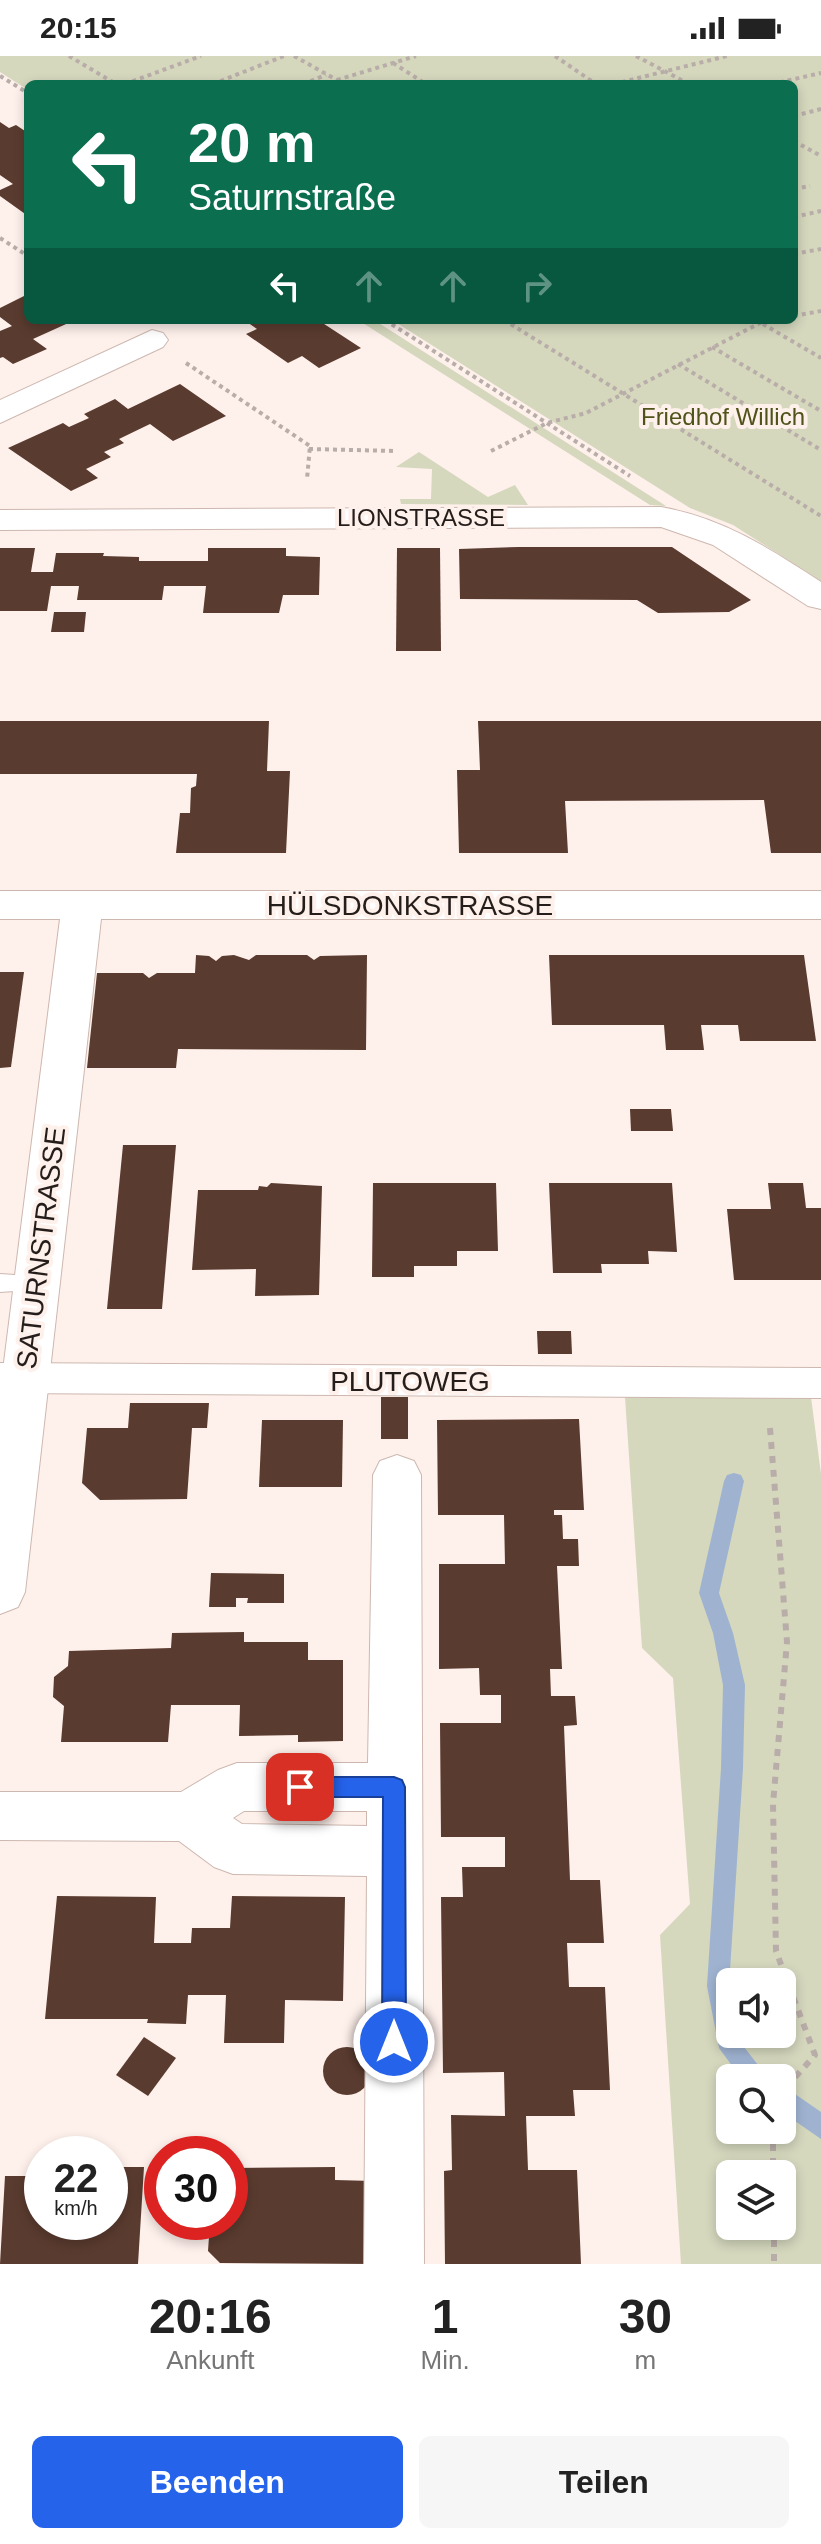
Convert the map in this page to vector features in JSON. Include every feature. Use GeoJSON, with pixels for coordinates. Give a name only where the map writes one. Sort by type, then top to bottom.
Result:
{"type":"FeatureCollection","features":[{"type":"Feature","properties":{"kind":"street"},"geometry":{"type":"LineString","coordinates":[[0,413],[152,340]]}},
{"type":"Feature","properties":{"kind":"street","name":"LIONSTRASSE"},"geometry":{"type":"LineString","coordinates":[[0,520],[673,518],[704,526],[821,598]]}},
{"type":"Feature","properties":{"kind":"street","name":"HÜLSDONKSTRASSE"},"geometry":{"type":"LineString","coordinates":[[0,905],[821,905]]}},
{"type":"Feature","properties":{"kind":"street","name":"SATURNSTRASSE"},"geometry":{"type":"LineString","coordinates":[[0,1592],[18,1283],[82,905]]}},
{"type":"Feature","properties":{"kind":"street","name":"PLUTOWEG"},"geometry":{"type":"LineString","coordinates":[[13,1378],[821,1383]]}},
{"type":"Feature","properties":{"kind":"street"},"geometry":{"type":"LineString","coordinates":[[394,2264],[397,1475]]}},
{"type":"Feature","properties":{"kind":"street"},"geometry":{"type":"LineString","coordinates":[[0,1816],[188,1817],[237,1787],[394,1787]]}},
{"type":"Feature","properties":{"kind":"street"},"geometry":{"type":"LineString","coordinates":[[188,1817],[233,1849],[394,1851]]}},
{"type":"Feature","properties":{"kind":"path"},"geometry":{"type":"LineString","coordinates":[[69,56],[109,80]]}},
{"type":"Feature","properties":{"kind":"path"},"geometry":{"type":"LineString","coordinates":[[136,80],[201,56]]}},
{"type":"Feature","properties":{"kind":"path"},"geometry":{"type":"LineString","coordinates":[[223,80],[284,56]]}},
{"type":"Feature","properties":{"kind":"path"},"geometry":{"type":"LineString","coordinates":[[294,56],[337,80],[416,56]]}},
{"type":"Feature","properties":{"kind":"path"},"geometry":{"type":"LineString","coordinates":[[555,56],[590,80]]}},
{"type":"Feature","properties":{"kind":"path"},"geometry":{"type":"LineString","coordinates":[[636,56],[682,80]]}},
{"type":"Feature","properties":{"kind":"path"},"geometry":{"type":"LineString","coordinates":[[628,80],[727,56]]}},
{"type":"Feature","properties":{"kind":"path"},"geometry":{"type":"LineString","coordinates":[[392,63],[420,80]]}},
{"type":"Feature","properties":{"kind":"path"},"geometry":{"type":"LineString","coordinates":[[790,80],[821,73]]}},
{"type":"Feature","properties":{"kind":"path"},"geometry":{"type":"LineString","coordinates":[[314,80],[327,75]]}},
{"type":"Feature","properties":{"kind":"path"},"geometry":{"type":"LineString","coordinates":[[0,76],[24,91]]}},
{"type":"Feature","properties":{"kind":"path"},"geometry":{"type":"LineString","coordinates":[[798,115],[819,111]]}},
{"type":"Feature","properties":{"kind":"path"},"geometry":{"type":"LineString","coordinates":[[798,143],[821,156]]}},
{"type":"Feature","properties":{"kind":"path"},"geometry":{"type":"LineString","coordinates":[[798,188],[810,186]]}},
{"type":"Feature","properties":{"kind":"path"},"geometry":{"type":"LineString","coordinates":[[798,216],[821,211]]}},
{"type":"Feature","properties":{"kind":"path"},"geometry":{"type":"LineString","coordinates":[[0,238],[24,253]]}},
{"type":"Feature","properties":{"kind":"path"},"geometry":{"type":"LineString","coordinates":[[798,253],[821,249]]}},
{"type":"Feature","properties":{"kind":"path"},"geometry":{"type":"LineString","coordinates":[[798,315],[821,311]]}},
{"type":"Feature","properties":{"kind":"path"},"geometry":{"type":"LineString","coordinates":[[391,324],[684,510],[704,526]]}},
{"type":"Feature","properties":{"kind":"path"},"geometry":{"type":"LineString","coordinates":[[511,324],[821,516]]}},
{"type":"Feature","properties":{"kind":"path"},"geometry":{"type":"LineString","coordinates":[[491,451],[547,423],[586,413],[753,324]]}},
{"type":"Feature","properties":{"kind":"path"},"geometry":{"type":"LineString","coordinates":[[763,324],[821,358]]}},
{"type":"Feature","properties":{"kind":"path"},"geometry":{"type":"LineString","coordinates":[[152,340],[310,446],[304,517]]}},
{"type":"Feature","properties":{"kind":"path"},"geometry":{"type":"LineString","coordinates":[[712,347],[821,411]]}},
{"type":"Feature","properties":{"kind":"path"},"geometry":{"type":"LineString","coordinates":[[677,364],[821,450]]}},
{"type":"Feature","properties":{"kind":"path"},"geometry":{"type":"LineString","coordinates":[[309,449],[396,451]]}},
{"type":"Feature","properties":{"kind":"path"},"geometry":{"type":"LineString","coordinates":[[767,1384],[787,1642],[773,1804],[776,1951],[815,2055],[796,2076]]}},
{"type":"Feature","properties":{"kind":"path"},"geometry":{"type":"LineString","coordinates":[[774,2240],[774,2264]]}},
{"type":"Feature","properties":{"kind":"green space","name":"Friedhof Willich"},"geometry":{"type":"Polygon","coordinates":[[[0,56],[821,56],[821,581],[733,525],[690,508],[398,324],[798,324],[798,80],[24,80],[24,87],[0,72],[0,56]]]}},
{"type":"Feature","properties":{"kind":"green space"},"geometry":{"type":"Polygon","coordinates":[[[364,324],[380,324],[666,506],[650,505],[364,324]]]}},
{"type":"Feature","properties":{"kind":"green space"},"geometry":{"type":"Polygon","coordinates":[[[419,452],[488,497],[515,485],[528,505],[401,504],[400,499],[431,499],[432,469],[396,467],[419,452]]]}},
{"type":"Feature","properties":{"kind":"green space"},"geometry":{"type":"Polygon","coordinates":[[[625,1397],[811,1397],[821,1474],[821,2264],[681,2264],[660,1935],[690,1904],[673,1678],[642,1648],[625,1397]]]}},
{"type":"Feature","properties":{"kind":"building"},"geometry":{"type":"Polygon","coordinates":[[[0,122],[9,128],[16,125],[24,130],[24,213],[0,196],[0,190],[13,184],[0,175],[0,122]]]}},
{"type":"Feature","properties":{"kind":"building"},"geometry":{"type":"Polygon","coordinates":[[[24,296],[24,324],[66,324],[33,339],[47,349],[13,364],[0,358],[0,331],[12,326],[0,317],[0,308],[24,296]]]}},
{"type":"Feature","properties":{"kind":"building"},"geometry":{"type":"Polygon","coordinates":[[[250,324],[324,324],[361,348],[319,368],[302,356],[288,363],[246,334],[257,329],[250,324]]]}},
{"type":"Feature","properties":{"kind":"building"},"geometry":{"type":"Polygon","coordinates":[[[180,384],[226,416],[173,441],[150,424],[119,439],[124,443],[104,452],[111,457],[86,469],[98,478],[71,491],[8,448],[63,423],[69,427],[89,418],[84,414],[115,399],[128,409],[180,384]]]}},
{"type":"Feature","properties":{"kind":"building"},"geometry":{"type":"Polygon","coordinates":[[[672,547],[751,600],[729,612],[658,613],[637,600],[460,599],[459,549],[672,547]]]}},
{"type":"Feature","properties":{"kind":"building"},"geometry":{"type":"Polygon","coordinates":[[[0,548],[35,548],[31,572],[53,572],[56,553],[104,553],[103,556],[139,557],[139,561],[208,561],[208,548],[286,548],[286,556],[320,557],[319,595],[283,595],[279,613],[203,613],[206,586],[164,586],[162,600],[77,600],[79,586],[51,586],[47,611],[0,611],[0,548]]]}},
{"type":"Feature","properties":{"kind":"building"},"geometry":{"type":"Polygon","coordinates":[[[397,548],[440,548],[441,651],[396,651],[397,548]]]}},
{"type":"Feature","properties":{"kind":"building"},"geometry":{"type":"Polygon","coordinates":[[[54,612],[86,612],[84,632],[51,632],[54,612]]]}},
{"type":"Feature","properties":{"kind":"building"},"geometry":{"type":"Polygon","coordinates":[[[0,721],[269,721],[267,771],[290,771],[286,853],[176,853],[180,813],[190,813],[191,788],[196,786],[197,774],[0,774],[0,721]]]}},
{"type":"Feature","properties":{"kind":"building"},"geometry":{"type":"Polygon","coordinates":[[[478,721],[821,721],[821,853],[771,853],[764,800],[565,801],[568,853],[459,853],[457,770],[480,770],[478,721]]]}},
{"type":"Feature","properties":{"kind":"building"},"geometry":{"type":"Polygon","coordinates":[[[196,955],[209,956],[216,961],[222,956],[234,955],[249,960],[256,955],[307,955],[314,960],[320,956],[367,955],[366,1050],[178,1049],[176,1068],[87,1068],[97,973],[143,973],[149,978],[157,973],[195,973],[196,955]]]}},
{"type":"Feature","properties":{"kind":"building"},"geometry":{"type":"Polygon","coordinates":[[[549,955],[804,955],[816,1041],[740,1041],[738,1025],[701,1025],[704,1050],[666,1050],[664,1025],[552,1025],[549,955]]]}},
{"type":"Feature","properties":{"kind":"building"},"geometry":{"type":"Polygon","coordinates":[[[0,972],[24,972],[11,1067],[0,1068],[0,972]]]}},
{"type":"Feature","properties":{"kind":"building"},"geometry":{"type":"Polygon","coordinates":[[[630,1109],[671,1109],[673,1131],[631,1131],[630,1109]]]}},
{"type":"Feature","properties":{"kind":"building"},"geometry":{"type":"Polygon","coordinates":[[[123,1145],[176,1145],[162,1309],[107,1309],[123,1145]]]}},
{"type":"Feature","properties":{"kind":"building"},"geometry":{"type":"Polygon","coordinates":[[[271,1183],[322,1186],[319,1295],[255,1296],[256,1269],[192,1270],[198,1190],[258,1190],[259,1186],[267,1187],[271,1183]]]}},
{"type":"Feature","properties":{"kind":"building"},"geometry":{"type":"Polygon","coordinates":[[[373,1183],[496,1183],[498,1251],[457,1251],[457,1266],[414,1266],[414,1277],[372,1277],[373,1183]]]}},
{"type":"Feature","properties":{"kind":"building"},"geometry":{"type":"Polygon","coordinates":[[[549,1183],[672,1183],[677,1252],[648,1251],[649,1264],[601,1264],[602,1273],[553,1273],[549,1183]]]}},
{"type":"Feature","properties":{"kind":"building"},"geometry":{"type":"Polygon","coordinates":[[[768,1183],[803,1183],[806,1208],[821,1208],[821,1280],[734,1280],[727,1209],[771,1209],[768,1183]]]}},
{"type":"Feature","properties":{"kind":"building"},"geometry":{"type":"Polygon","coordinates":[[[537,1331],[571,1331],[572,1354],[538,1354],[537,1331]]]}},
{"type":"Feature","properties":{"kind":"building"},"geometry":{"type":"Polygon","coordinates":[[[381,1397],[408,1397],[408,1439],[381,1439],[381,1397]]]}},
{"type":"Feature","properties":{"kind":"building"},"geometry":{"type":"Polygon","coordinates":[[[130,1403],[209,1403],[207,1428],[192,1428],[187,1499],[100,1500],[82,1483],[87,1428],[128,1428],[130,1403]]]}},
{"type":"Feature","properties":{"kind":"building"},"geometry":{"type":"Polygon","coordinates":[[[579,1419],[584,1510],[554,1510],[554,1515],[562,1515],[563,1539],[578,1539],[579,1566],[557,1566],[562,1669],[550,1669],[551,1696],[575,1696],[577,1725],[564,1726],[570,1880],[600,1880],[604,1943],[567,1943],[569,1987],[605,1987],[610,2090],[573,2090],[575,2116],[526,2116],[528,2170],[577,2170],[581,2264],[445,2264],[444,2171],[452,2170],[451,2115],[505,2116],[504,2072],[443,2073],[441,1897],[463,1897],[462,1867],[505,1867],[505,1837],[441,1837],[440,1723],[501,1723],[501,1695],[480,1695],[479,1668],[439,1669],[439,1564],[505,1564],[504,1515],[438,1515],[437,1420],[579,1419]]]}},
{"type":"Feature","properties":{"kind":"building"},"geometry":{"type":"Polygon","coordinates":[[[262,1420],[343,1420],[342,1487],[259,1487],[262,1420]]]}},
{"type":"Feature","properties":{"kind":"building"},"geometry":{"type":"Polygon","coordinates":[[[211,1573],[284,1574],[284,1603],[247,1603],[248,1598],[236,1598],[236,1607],[209,1607],[211,1573]]]}},
{"type":"Feature","properties":{"kind":"building"},"geometry":{"type":"Polygon","coordinates":[[[244,1632],[244,1642],[308,1642],[308,1660],[343,1660],[343,1741],[298,1742],[298,1735],[239,1736],[240,1705],[171,1705],[168,1742],[61,1742],[64,1706],[53,1697],[54,1677],[68,1666],[69,1651],[171,1648],[172,1633],[244,1632]]]}},
{"type":"Feature","properties":{"kind":"building"},"geometry":{"type":"Polygon","coordinates":[[[57,1896],[156,1897],[154,1943],[191,1943],[192,1928],[230,1928],[232,1896],[345,1897],[343,2001],[285,2000],[284,2043],[224,2043],[226,1995],[188,1995],[186,2024],[147,2023],[148,2019],[45,2019],[57,1896]]]}},
{"type":"Feature","properties":{"kind":"building"},"geometry":{"type":"Polygon","coordinates":[[[144,2037],[176,2058],[148,2096],[116,2075],[144,2037]]]}},
{"type":"Feature","properties":{"kind":"building"},"geometry":{"type":"Polygon","coordinates":[[[347,2047],[364,2054],[371,2071],[364,2088],[347,2095],[330,2088],[323,2071],[330,2054],[347,2047]]]}},
{"type":"Feature","properties":{"kind":"building"},"geometry":{"type":"Polygon","coordinates":[[[128,2167],[144,2167],[138,2264],[0,2264],[5,2176],[24,2176],[24,2240],[128,2240],[128,2167]]]}},
{"type":"Feature","properties":{"kind":"building"},"geometry":{"type":"Polygon","coordinates":[[[335,2167],[335,2180],[373,2181],[373,2264],[220,2263],[208,2251],[209,2240],[248,2240],[248,2168],[335,2167]]]}},
{"type":"Feature","properties":{"kind":"waterway"},"geometry":{"type":"LineString","coordinates":[[734,1481],[709,1593],[723,1633],[734,1685],[732,1768],[718,1986],[731,2048],[744,2064]]}},
{"type":"Feature","properties":{"kind":"waterway"},"geometry":{"type":"LineString","coordinates":[[796,2108],[821,2127]]}},
{"type":"Feature","properties":{"kind":"route"},"geometry":{"type":"LineString","coordinates":[[300,1787],[394,1787],[394,2042]]}}]}
